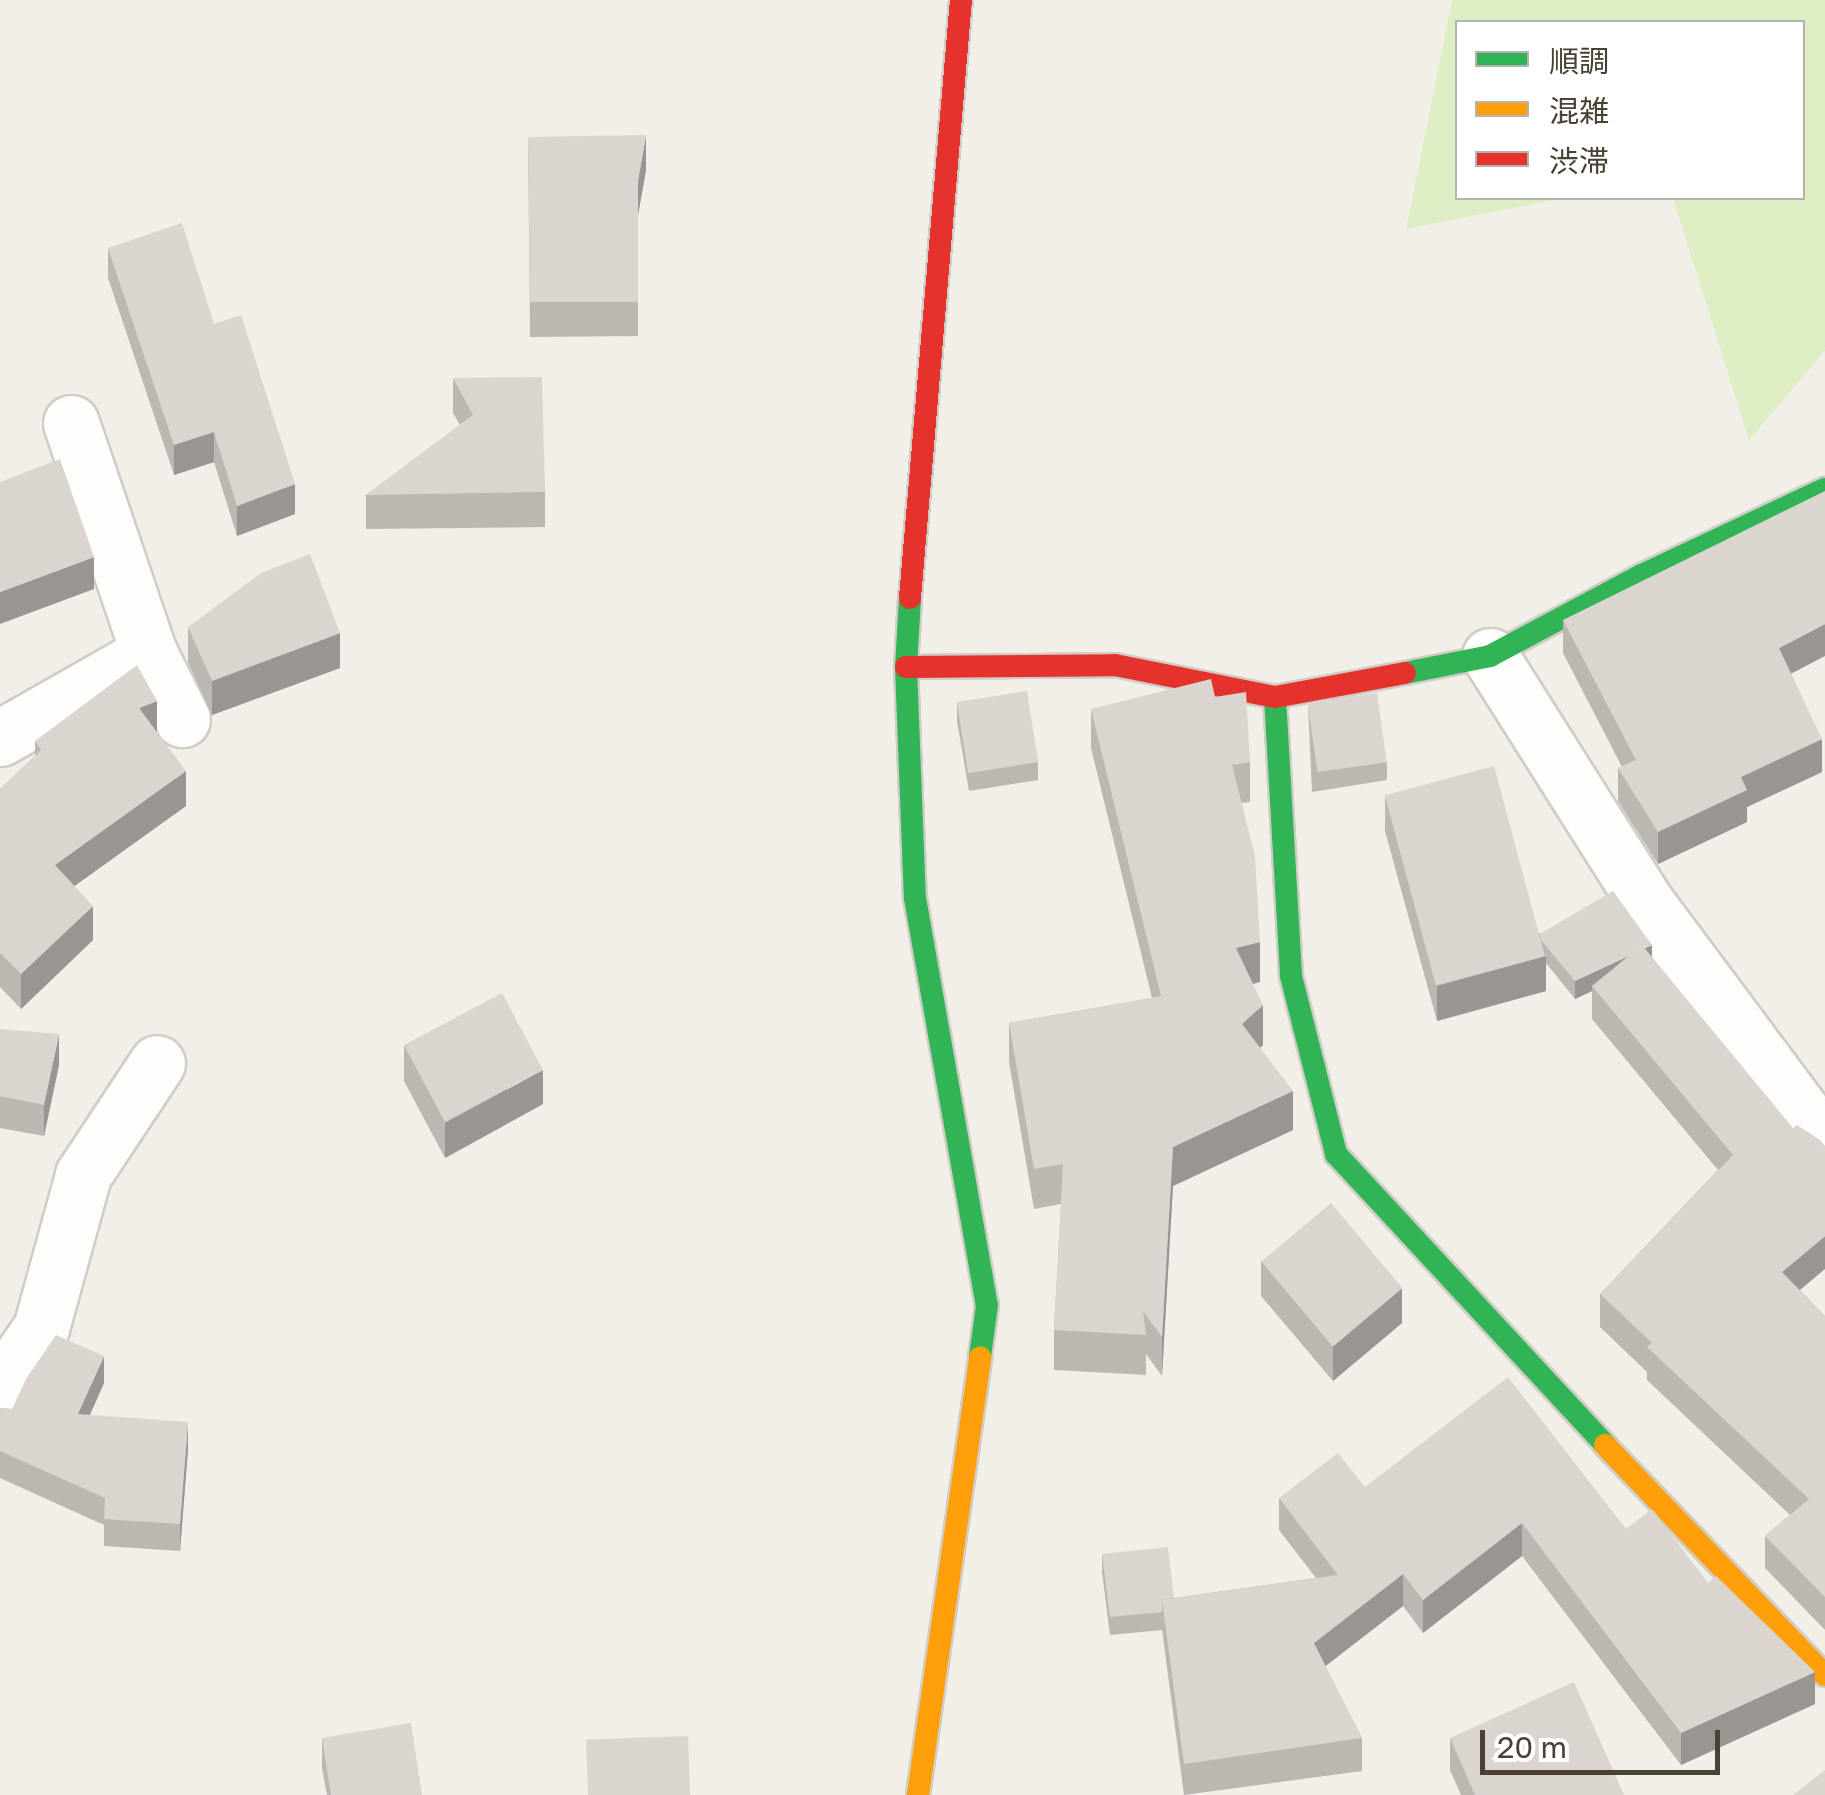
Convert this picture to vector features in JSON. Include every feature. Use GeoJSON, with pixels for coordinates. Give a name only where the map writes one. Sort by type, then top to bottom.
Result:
{"type":"FeatureCollection","features":[{"type":"Feature","properties":{"kind":"street"},"geometry":{"type":"LineString","coordinates":[[918,1795],[988,1305],[915,898],[906,668],[918,480],[961,0]]}},
{"type":"Feature","properties":{"kind":"street"},"geometry":{"type":"LineString","coordinates":[[71,424],[149,653],[182,719]]}},
{"type":"Feature","properties":{"kind":"street"},"geometry":{"type":"LineString","coordinates":[[906,668],[1115,665],[1275,698],[1490,656],[1642,575],[1825,489]]}},
{"type":"Feature","properties":{"kind":"street"},"geometry":{"type":"LineString","coordinates":[[0,738],[149,653]]}},
{"type":"Feature","properties":{"kind":"street"},"geometry":{"type":"LineString","coordinates":[[1490,656],[1644,900],[1825,1143]]}},
{"type":"Feature","properties":{"kind":"street"},"geometry":{"type":"LineString","coordinates":[[1275,698],[1291,976],[1336,1154],[1680,1526],[1825,1675]]}},
{"type":"Feature","properties":{"kind":"street"},"geometry":{"type":"LineString","coordinates":[[0,1388],[41,1328],[83,1175],[157,1063]]}},
{"type":"Feature","properties":{"kind":"green space"},"geometry":{"type":"Polygon","coordinates":[[[1452,0],[1825,0],[1825,351],[1749,440],[1674,200],[1805,200],[1805,20],[1455,20],[1455,200],[1555,200],[1406,229],[1452,0]]]}},
{"type":"Feature","properties":{"kind":"building"},"geometry":{"type":"Polygon","coordinates":[[[646,135],[638,181],[638,302],[530,302],[528,137],[646,135]]]}},
{"type":"Feature","properties":{"kind":"building"},"geometry":{"type":"Polygon","coordinates":[[[182,223],[214,324],[241,315],[295,484],[237,506],[214,432],[174,445],[108,248],[182,223]]]}},
{"type":"Feature","properties":{"kind":"building"},"geometry":{"type":"Polygon","coordinates":[[[542,377],[545,492],[366,495],[473,415],[453,378],[542,377]]]}},
{"type":"Feature","properties":{"kind":"building"},"geometry":{"type":"Polygon","coordinates":[[[60,459],[94,557],[0,592],[0,482],[60,459]]]}},
{"type":"Feature","properties":{"kind":"building"},"geometry":{"type":"Polygon","coordinates":[[[1825,491],[1825,624],[1779,648],[1822,739],[1741,777],[1747,790],[1658,832],[1618,768],[1636,760],[1563,620],[1825,491]]]}},
{"type":"Feature","properties":{"kind":"building"},"geometry":{"type":"Polygon","coordinates":[[[310,554],[340,633],[212,681],[188,627],[261,573],[310,554]]]}},
{"type":"Feature","properties":{"kind":"building"},"geometry":{"type":"Polygon","coordinates":[[[137,665],[157,701],[139,708],[186,771],[55,865],[93,906],[21,974],[0,953],[0,789],[41,750],[35,741],[137,665]]]}},
{"type":"Feature","properties":{"kind":"building"},"geometry":{"type":"Polygon","coordinates":[[[1211,679],[1215,697],[1246,692],[1250,762],[1232,765],[1255,856],[1260,942],[1236,948],[1263,1005],[1242,1024],[1293,1091],[1173,1147],[1162,1337],[1143,1311],[1146,1335],[1054,1330],[1063,1164],[1034,1169],[1009,1023],[1161,996],[1091,709],[1211,679]]]}},
{"type":"Feature","properties":{"kind":"building"},"geometry":{"type":"Polygon","coordinates":[[[1027,691],[1038,762],[968,773],[957,702],[1027,691]]]}},
{"type":"Feature","properties":{"kind":"building"},"geometry":{"type":"Polygon","coordinates":[[[1377,693],[1387,762],[1317,772],[1308,703],[1377,693]]]}},
{"type":"Feature","properties":{"kind":"building"},"geometry":{"type":"Polygon","coordinates":[[[1494,766],[1545,956],[1436,986],[1385,795],[1494,766]]]}},
{"type":"Feature","properties":{"kind":"building"},"geometry":{"type":"Polygon","coordinates":[[[1613,891],[1652,945],[1642,945],[1629,956],[1575,981],[1540,934],[1613,891]]]}},
{"type":"Feature","properties":{"kind":"building"},"geometry":{"type":"Polygon","coordinates":[[[1642,945],[1793,1128],[1797,1125],[1825,1146],[1825,1236],[1782,1272],[1825,1316],[1825,1597],[1765,1536],[1809,1499],[1647,1347],[1652,1343],[1600,1294],[1733,1155],[1592,986],[1642,945]]]}},
{"type":"Feature","properties":{"kind":"building"},"geometry":{"type":"Polygon","coordinates":[[[502,993],[543,1070],[445,1122],[404,1045],[502,993]]]}},
{"type":"Feature","properties":{"kind":"building"},"geometry":{"type":"Polygon","coordinates":[[[0,1029],[59,1034],[44,1105],[0,1096],[0,1029]]]}},
{"type":"Feature","properties":{"kind":"building"},"geometry":{"type":"Polygon","coordinates":[[[1331,1203],[1402,1288],[1333,1347],[1261,1261],[1331,1203]]]}},
{"type":"Feature","properties":{"kind":"building"},"geometry":{"type":"Polygon","coordinates":[[[56,1335],[104,1356],[78,1414],[188,1422],[180,1524],[104,1519],[105,1498],[0,1451],[0,1408],[12,1409],[26,1379],[56,1335]]]}},
{"type":"Feature","properties":{"kind":"building"},"geometry":{"type":"Polygon","coordinates":[[[1508,1377],[1626,1529],[1652,1509],[1708,1583],[1716,1576],[1815,1672],[1681,1733],[1522,1523],[1423,1600],[1403,1574],[1314,1643],[1362,1738],[1184,1764],[1162,1600],[1338,1575],[1279,1498],[1338,1453],[1365,1487],[1508,1377]]]}},
{"type":"Feature","properties":{"kind":"building"},"geometry":{"type":"Polygon","coordinates":[[[1168,1547],[1174,1598],[1162,1600],[1162,1612],[1110,1617],[1102,1554],[1168,1547]]]}},
{"type":"Feature","properties":{"kind":"building"},"geometry":{"type":"Polygon","coordinates":[[[1574,1682],[1624,1795],[1475,1795],[1450,1738],[1574,1682]]]}},
{"type":"Feature","properties":{"kind":"building"},"geometry":{"type":"Polygon","coordinates":[[[411,1723],[422,1795],[331,1795],[322,1738],[411,1723]]]}},
{"type":"Feature","properties":{"kind":"building"},"geometry":{"type":"Polygon","coordinates":[[[688,1736],[690,1795],[588,1795],[586,1740],[688,1736]]]}},
{"type":"Feature","properties":{"kind":"building"},"geometry":{"type":"Polygon","coordinates":[[[1825,1770],[1825,1795],[1793,1795],[1825,1770]]]}},
{"type":"Feature","properties":{"kind":"traffic: fast"},"geometry":{"type":"LineString","coordinates":[[1405,673],[1490,656],[1642,575],[1825,489]]}},
{"type":"Feature","properties":{"kind":"traffic: fast"},"geometry":{"type":"LineString","coordinates":[[910,598],[906,667],[915,898],[987,1305],[980,1357]]}},
{"type":"Feature","properties":{"kind":"traffic: fast"},"geometry":{"type":"LineString","coordinates":[[1275,697],[1291,976],[1336,1154],[1605,1445]]}},
{"type":"Feature","properties":{"kind":"traffic: slow"},"geometry":{"type":"LineString","coordinates":[[918,1795],[980,1357]]}},
{"type":"Feature","properties":{"kind":"traffic: slow"},"geometry":{"type":"LineString","coordinates":[[1605,1445],[1825,1675]]}},
{"type":"Feature","properties":{"kind":"traffic: jam"},"geometry":{"type":"LineString","coordinates":[[910,598],[961,0]]}},
{"type":"Feature","properties":{"kind":"traffic: jam"},"geometry":{"type":"LineString","coordinates":[[906,667],[1115,665],[1275,697],[1405,673]]}}]}
